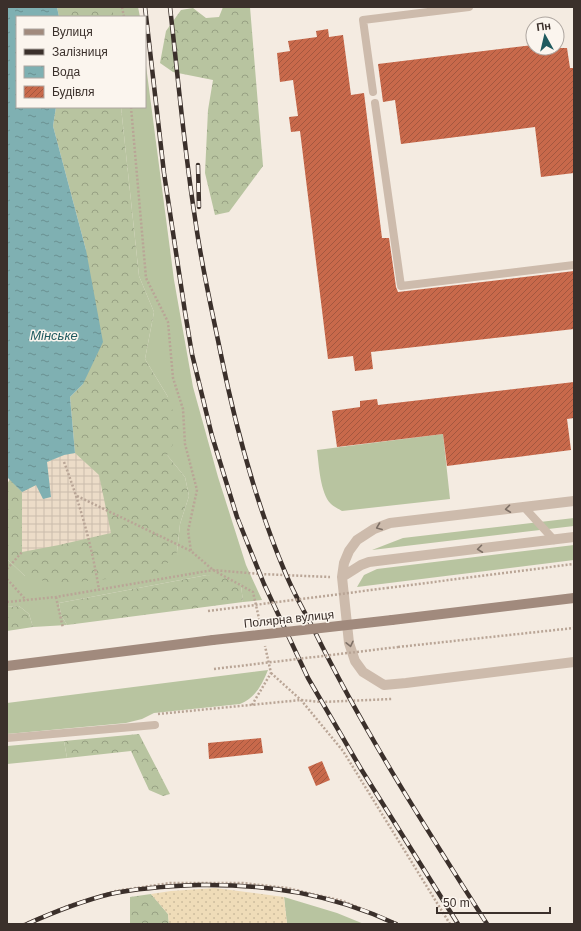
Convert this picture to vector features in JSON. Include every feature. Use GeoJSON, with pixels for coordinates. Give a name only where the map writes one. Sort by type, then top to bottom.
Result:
{"type":"FeatureCollection","features":[{"type":"Feature","properties":{"kind":"main road","name":"Полярна вулиця"},"geometry":{"type":"LineString","coordinates":[[7,666],[213,640],[574,598]]}},
{"type":"Feature","properties":{"kind":"street"},"geometry":{"type":"LineString","coordinates":[[574,501],[390,523],[374,529],[358,540],[349,551],[344,563],[342,577],[349,643],[355,661],[363,672],[384,685],[406,684],[574,662]]}},
{"type":"Feature","properties":{"kind":"street"},"geometry":{"type":"LineString","coordinates":[[342,577],[361,565],[369,562],[574,537]]}},
{"type":"Feature","properties":{"kind":"lane"},"geometry":{"type":"LineString","coordinates":[[373,92],[363,20],[411,10],[469,7]]}},
{"type":"Feature","properties":{"kind":"lane"},"geometry":{"type":"LineString","coordinates":[[375,103],[401,286],[574,265]]}},
{"type":"Feature","properties":{"kind":"lane"},"geometry":{"type":"LineString","coordinates":[[524,507],[554,540]]}},
{"type":"Feature","properties":{"kind":"lane"},"geometry":{"type":"LineString","coordinates":[[7,738],[155,725]]}},
{"type":"Feature","properties":{"kind":"path"},"geometry":{"type":"LineString","coordinates":[[131,108],[146,278],[168,322],[172,378],[183,409],[185,444],[197,490],[188,531],[191,551]]}},
{"type":"Feature","properties":{"kind":"path"},"geometry":{"type":"LineString","coordinates":[[64,462],[77,495],[93,554],[99,590]]}},
{"type":"Feature","properties":{"kind":"path"},"geometry":{"type":"LineString","coordinates":[[77,495],[191,551],[213,570]]}},
{"type":"Feature","properties":{"kind":"path"},"geometry":{"type":"LineString","coordinates":[[7,569],[22,552]]}},
{"type":"Feature","properties":{"kind":"path"},"geometry":{"type":"LineString","coordinates":[[208,611],[574,564]]}},
{"type":"Feature","properties":{"kind":"path"},"geometry":{"type":"LineString","coordinates":[[7,602],[56,597],[213,570],[260,574],[342,577]]}},
{"type":"Feature","properties":{"kind":"path"},"geometry":{"type":"LineString","coordinates":[[7,579],[27,600]]}},
{"type":"Feature","properties":{"kind":"path"},"geometry":{"type":"LineString","coordinates":[[56,597],[63,628]]}},
{"type":"Feature","properties":{"kind":"path"},"geometry":{"type":"LineString","coordinates":[[214,669],[574,628]]}},
{"type":"Feature","properties":{"kind":"path"},"geometry":{"type":"LineString","coordinates":[[271,673],[301,700],[343,751],[450,924]]}},
{"type":"Feature","properties":{"kind":"path"},"geometry":{"type":"LineString","coordinates":[[153,715],[301,700],[321,702],[392,699]]}},
{"type":"Feature","properties":{"kind":"path"},"geometry":{"type":"LineString","coordinates":[[24,924],[70,905],[116,891],[170,883],[243,883],[287,888],[343,901],[399,924]]}},
{"type":"Feature","properties":{"kind":"green space"},"geometry":{"type":"Polygon","coordinates":[[[57,7],[113,7],[113,16],[59,16],[57,7]]]}},
{"type":"Feature","properties":{"kind":"green space"},"geometry":{"type":"Polygon","coordinates":[[[113,7],[138,7],[140,16],[113,16],[113,7]]]}},
{"type":"Feature","properties":{"kind":"green space"},"geometry":{"type":"Polygon","coordinates":[[[223,7],[250,7],[263,166],[229,212],[215,215],[205,173],[208,110],[213,80],[173,72],[160,63],[166,31],[181,10],[193,8],[206,18],[219,17],[223,7]]]}},
{"type":"Feature","properties":{"kind":"green space"},"geometry":{"type":"Polygon","coordinates":[[[146,66],[174,280],[193,387],[218,477],[246,565],[262,600],[243,602],[241,585],[207,575],[59,603],[61,615],[67,625],[33,627],[29,614],[19,606],[7,607],[7,559],[25,576],[177,552],[180,524],[189,496],[185,477],[167,455],[168,397],[145,359],[154,312],[139,276],[121,108],[146,108],[146,66]]]}},
{"type":"Feature","properties":{"kind":"green space"},"geometry":{"type":"Polygon","coordinates":[[[56,108],[121,108],[139,276],[154,312],[145,359],[168,397],[180,432],[167,455],[185,477],[189,496],[180,524],[177,552],[158,574],[56,584],[25,576],[7,559],[7,484],[10,479],[22,492],[47,462],[64,455],[75,453],[70,397],[83,384],[86,250],[53,126],[56,108]]]}},
{"type":"Feature","properties":{"kind":"green space"},"geometry":{"type":"Polygon","coordinates":[[[443,434],[450,499],[342,511],[332,505],[327,499],[322,486],[317,450],[443,434]]]}},
{"type":"Feature","properties":{"kind":"green space"},"geometry":{"type":"Polygon","coordinates":[[[574,518],[574,526],[372,550],[403,538],[574,518]]]}},
{"type":"Feature","properties":{"kind":"green space"},"geometry":{"type":"Polygon","coordinates":[[[574,545],[574,560],[357,587],[364,575],[377,569],[574,545]]]}},
{"type":"Feature","properties":{"kind":"green space"},"geometry":{"type":"Polygon","coordinates":[[[207,575],[228,577],[241,585],[243,602],[67,625],[61,615],[59,603],[207,575]]]}},
{"type":"Feature","properties":{"kind":"green space"},"geometry":{"type":"Polygon","coordinates":[[[19,606],[29,614],[33,627],[7,631],[7,607],[19,606]]]}},
{"type":"Feature","properties":{"kind":"green space"},"geometry":{"type":"Polygon","coordinates":[[[268,670],[254,695],[240,704],[154,713],[142,719],[126,723],[7,734],[7,703],[268,670]]]}},
{"type":"Feature","properties":{"kind":"green space"},"geometry":{"type":"Polygon","coordinates":[[[139,734],[170,794],[163,796],[149,790],[131,751],[67,758],[64,741],[139,734]]]}},
{"type":"Feature","properties":{"kind":"green space"},"geometry":{"type":"Polygon","coordinates":[[[64,741],[67,758],[7,764],[7,746],[64,741]]]}},
{"type":"Feature","properties":{"kind":"green space"},"geometry":{"type":"Polygon","coordinates":[[[151,894],[168,914],[169,924],[130,924],[130,897],[151,894]]]}},
{"type":"Feature","properties":{"kind":"green space"},"geometry":{"type":"Polygon","coordinates":[[[284,897],[337,913],[364,924],[287,924],[284,897]]]}},
{"type":"Feature","properties":{"kind":"sand"},"geometry":{"type":"Polygon","coordinates":[[[215,888],[284,897],[287,924],[169,924],[168,914],[151,894],[215,888]]]}},
{"type":"Feature","properties":{"kind":"shaded area"},"geometry":{"type":"Polygon","coordinates":[[[75,453],[99,475],[111,533],[22,552],[22,492],[36,485],[47,462],[64,455],[75,453]]]}},
{"type":"Feature","properties":{"kind":"water","name":"Мінське"},"geometry":{"type":"Polygon","coordinates":[[[7,7],[57,7],[59,16],[16,16],[16,108],[56,108],[53,126],[86,250],[103,342],[83,384],[70,397],[75,453],[64,455],[47,462],[51,497],[43,499],[36,485],[22,492],[7,477],[7,7]]]}},
{"type":"Feature","properties":{"kind":"building"},"geometry":{"type":"Polygon","coordinates":[[[328,29],[329,37],[343,35],[351,95],[364,93],[382,238],[389,238],[398,292],[574,271],[574,329],[371,352],[373,369],[355,371],[353,356],[328,359],[300,131],[291,132],[289,117],[298,116],[293,80],[280,82],[277,53],[290,51],[288,41],[317,37],[316,31],[328,29]]]}},
{"type":"Feature","properties":{"kind":"building"},"geometry":{"type":"Polygon","coordinates":[[[525,46],[525,56],[565,56],[565,48],[567,48],[570,68],[574,68],[574,173],[541,177],[535,127],[401,144],[395,100],[383,102],[378,64],[525,46]]]}},
{"type":"Feature","properties":{"kind":"building"},"geometry":{"type":"Polygon","coordinates":[[[574,382],[574,418],[567,419],[571,450],[447,466],[443,434],[337,447],[332,411],[360,407],[360,401],[377,399],[378,405],[574,382]]]}},
{"type":"Feature","properties":{"kind":"building"},"geometry":{"type":"Polygon","coordinates":[[[261,738],[263,753],[209,759],[208,743],[261,738]]]}},
{"type":"Feature","properties":{"kind":"building"},"geometry":{"type":"Polygon","coordinates":[[[322,761],[330,780],[316,786],[308,767],[322,761]]]}},
{"type":"Feature","properties":{"kind":"railway"},"geometry":{"type":"LineString","coordinates":[[145,7],[164,173],[192,354],[212,436],[237,517],[264,584],[308,678],[361,769],[458,924]]}},
{"type":"Feature","properties":{"kind":"railway"},"geometry":{"type":"LineString","coordinates":[[170,7],[181,112],[197,235],[203,268],[232,406],[264,518],[285,572],[333,668],[396,779],[487,924]]}},
{"type":"Feature","properties":{"kind":"railway"},"geometry":{"type":"LineString","coordinates":[[198,165],[199,207]]}},
{"type":"Feature","properties":{"kind":"railway"},"geometry":{"type":"LineString","coordinates":[[27,924],[68,907],[110,894],[132,890],[198,885],[250,886],[300,893],[348,905],[396,924]]}}]}
